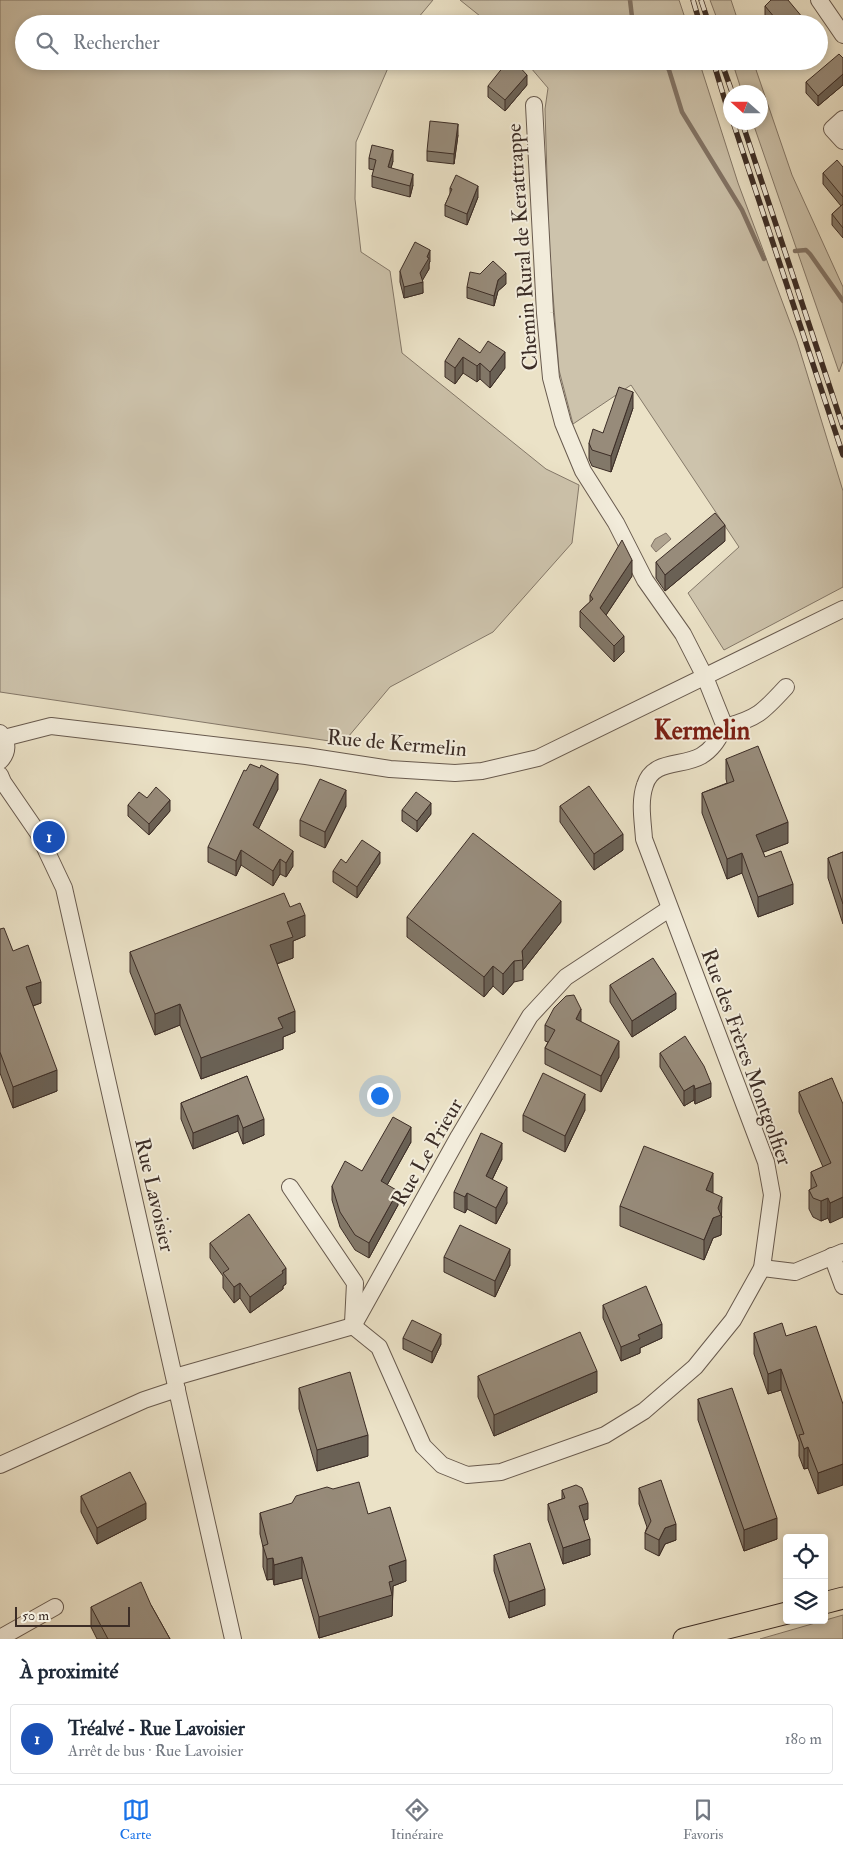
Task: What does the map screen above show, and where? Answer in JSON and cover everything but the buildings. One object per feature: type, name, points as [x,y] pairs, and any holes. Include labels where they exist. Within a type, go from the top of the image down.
[{"type":"main road","points":[[828,1602],[843,1598]]},
{"type":"main road","points":[[684,1639],[783,1614]]},
{"type":"street","points":[[819,0],[843,35]]},
{"type":"street","name":"Chemin Rural de Kerattrappe","points":[[534,105],[545,313],[552,378],[563,423],[584,471],[616,523],[645,580],[683,634],[705,676],[725,727]]},
{"type":"street","points":[[843,119],[832,129],[843,141]]},
{"type":"street","name":"Rue de Kermelin","points":[[2,736],[51,726],[306,756],[390,768],[455,773],[482,771],[538,758],[843,609]]},
{"type":"street","points":[[725,727],[750,720],[767,708],[786,687]]},
{"type":"street","name":"Rue des Frères Montgolfier","points":[[353,1326],[379,1347],[423,1446],[442,1465],[468,1475],[501,1472],[605,1435],[644,1411],[695,1367],[734,1320],[762,1268],[772,1195],[766,1162],[644,839],[642,800],[645,784],[655,771],[664,765],[699,757],[714,746],[725,727]]},
{"type":"street","points":[[0,761],[7,748],[2,736]]},
{"type":"street","name":"Rue Lavoisier","points":[[0,775],[38,833],[64,888],[233,1639]]},
{"type":"street","name":"Rue Le Prieur","points":[[353,1326],[459,1136],[530,1016],[566,976],[669,909]]},
{"type":"street","points":[[0,1464],[144,1400],[176,1383],[353,1326],[355,1284],[290,1187]]},
{"type":"street","points":[[762,1268],[795,1272],[838,1254],[843,1286]]},
{"type":"street","points":[[0,1638],[55,1607]]},
{"type":"shaded area","points":[[0,0],[433,0],[420,15],[15,15],[15,70],[387,70],[356,142],[355,199],[361,252],[390,271],[402,353],[546,469],[579,485],[572,543],[493,632],[390,687],[343,743],[0,692]]},
{"type":"shaded area","points":[[460,0],[679,0],[684,15],[479,15]]},
{"type":"shaded area","points":[[710,0],[731,0],[736,15],[716,15]]},
{"type":"shaded area","points":[[533,70],[702,70],[738,183],[797,341],[843,491],[843,587],[724,650],[688,593],[739,547],[631,385],[573,424],[559,370],[549,245],[545,109],[548,88]]},
{"type":"shaded area","points":[[735,70],[756,70],[761,85],[740,85]]},
{"type":"shaded area","points":[[768,105],[792,175],[843,287],[843,361],[839,372],[755,130],[768,130]]},
{"type":"shaded area","points":[[666,533],[671,539],[656,552],[651,546],[655,539]]},
{"type":"shaded area","points":[[843,1615],[843,1639],[760,1639],[812,1624],[828,1624],[828,1619]]},
{"type":"waterway","points":[[630,0],[632,15]]},
{"type":"waterway","points":[[669,70],[682,112],[742,210],[764,259]]},
{"type":"waterway","points":[[795,251],[806,250],[810,254],[843,301]]},
{"type":"railway","points":[[693,0],[697,15]]},
{"type":"railway","points":[[701,0],[706,15]]},
{"type":"railway","points":[[716,70],[723,94]]},
{"type":"railway","points":[[724,70],[730,85]]},
{"type":"railway","points":[[736,130],[843,455]]},
{"type":"railway","points":[[745,130],[843,427]]},
{"type":"place","name":"Tréalvé - Rue Lavoisier","points":[[49,837]]},
{"type":"district","name":"Kermelin","points":[[702,730]]}]
